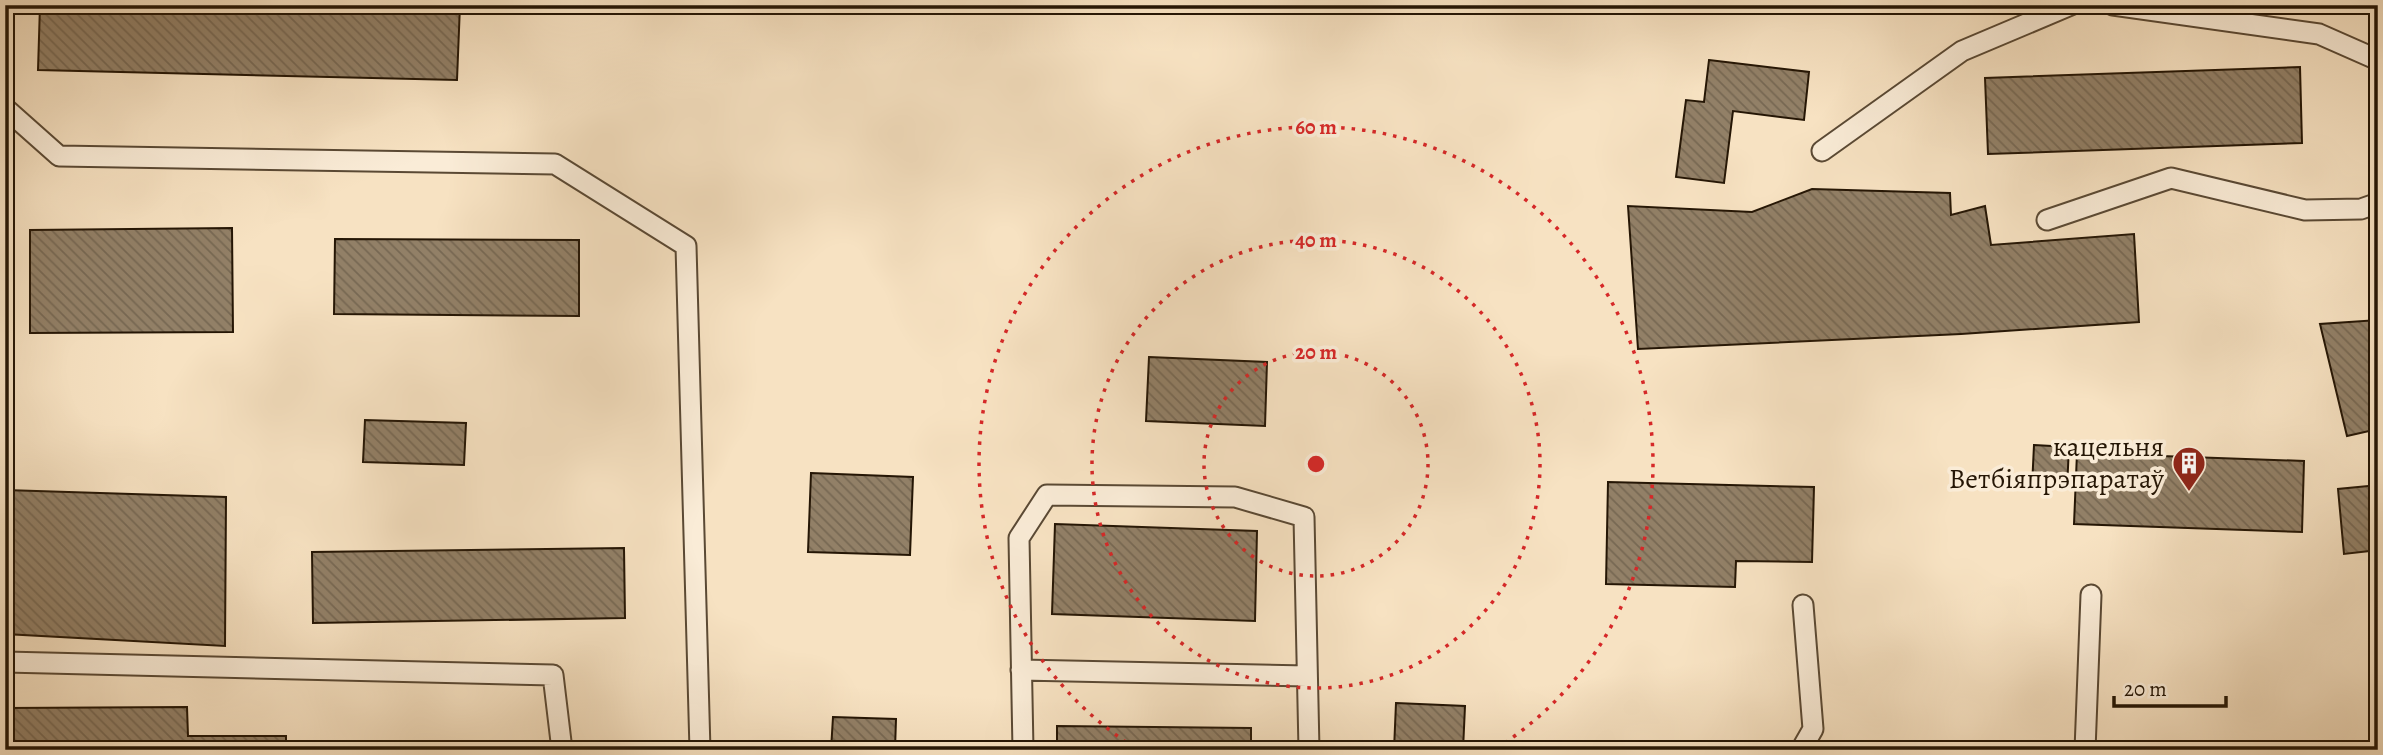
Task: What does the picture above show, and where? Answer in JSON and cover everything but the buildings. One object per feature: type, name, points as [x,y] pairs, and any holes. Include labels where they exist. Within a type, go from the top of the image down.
[{"type":"lane","points":[[1822,152],[1962,51],[2071,5]]},
{"type":"lane","points":[[2113,5],[2319,34],[2378,60]]},
{"type":"lane","points":[[5,108],[59,156],[555,164],[686,246],[700,750]]},
{"type":"lane","points":[[2047,220],[2171,178],[2305,211],[2361,209],[2378,203]]},
{"type":"lane","points":[[1023,750],[1018,538],[1047,495],[1235,497],[1304,517],[1309,750]]},
{"type":"lane","points":[[2084,750],[2091,595]]},
{"type":"lane","points":[[1801,750],[1813,729],[1803,606]]},
{"type":"lane","points":[[5,662],[553,675],[562,750]]},
{"type":"lane","points":[[1021,670],[1307,676]]},
{"type":"place","name":"кацельня Ветбіяпрэпаратаў","points":[[2189,493]]}]
